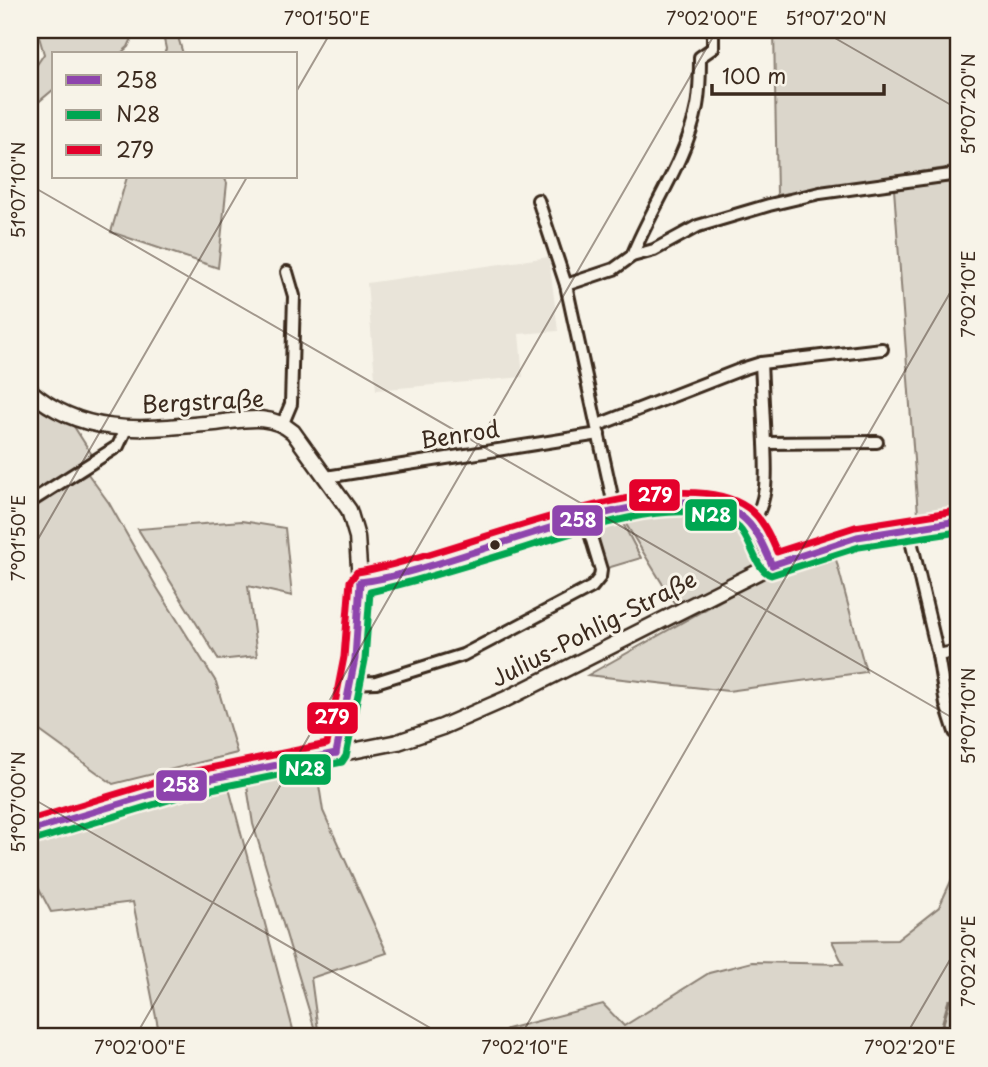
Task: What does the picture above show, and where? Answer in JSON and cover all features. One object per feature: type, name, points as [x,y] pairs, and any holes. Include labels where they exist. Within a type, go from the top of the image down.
[{"type":"street","points":[[632,256],[642,230],[688,139],[696,108],[700,57],[713,48],[713,30]]},
{"type":"street","points":[[566,285],[614,269],[632,256],[654,250],[698,226],[769,205],[820,193],[958,174]]},
{"type":"street","points":[[538,200],[566,285],[615,510]]},
{"type":"street","points":[[283,423],[291,404],[294,296],[287,272]]},
{"type":"street","name":"Benrod","points":[[326,477],[599,430],[761,363],[882,349]]},
{"type":"street","points":[[752,524],[762,509],[766,484],[761,363]]},
{"type":"street","name":"Bergstraße","points":[[30,391],[46,405],[69,418],[96,425],[126,429],[273,419],[293,432],[349,510],[354,522],[360,582],[358,619],[351,683],[339,726],[336,753]]},
{"type":"street","points":[[30,502],[118,446],[126,429]]},
{"type":"street","points":[[765,443],[877,442]]},
{"type":"street","points":[[360,582],[615,510],[685,502],[712,505],[736,513],[752,524],[772,565]]},
{"type":"street","points":[[351,683],[376,682],[463,654],[592,587],[600,577],[601,570],[586,520]]},
{"type":"street","name":"Julius-Pohlig-Straße","points":[[30,831],[189,783],[398,742],[442,727],[506,699],[772,565],[857,537],[958,521]]},
{"type":"street","points":[[908,528],[946,704],[955,732],[958,733]]},
{"type":"street","points":[[937,655],[958,651]]},
{"type":"shaded area","points":[[37,30],[136,30],[128,47],[122,52],[52,52],[52,91],[30,109],[30,75],[44,54]]},
{"type":"shaded area","points":[[162,30],[176,30],[182,52],[165,52]]},
{"type":"shaded area","points":[[774,30],[958,30],[958,166],[777,195]]},
{"type":"shaded area","points":[[127,178],[224,178],[227,183],[218,268],[111,232]]},
{"type":"shaded area","points":[[958,181],[958,512],[918,514],[894,189]]},
{"type":"shaded area","points":[[549,257],[558,331],[519,334],[523,377],[376,390],[367,283]]},
{"type":"shaded area","points":[[42,407],[73,425],[94,458],[30,495],[30,416]]},
{"type":"shaded area","points":[[88,474],[109,503],[156,586],[216,682],[237,753],[113,784],[33,726],[30,727],[30,509]]},
{"type":"shaded area","points":[[689,508],[738,519],[759,553],[752,566],[744,572],[676,606],[621,516]]},
{"type":"shaded area","points":[[619,516],[641,558],[604,569],[594,529],[599,522]]},
{"type":"shaded area","points":[[242,521],[285,528],[292,596],[248,586],[257,656],[219,660],[138,529]]},
{"type":"shaded area","points":[[834,552],[866,672],[728,691],[588,675],[772,572]]},
{"type":"shaded area","points":[[317,772],[323,811],[387,953],[311,978],[319,1037],[253,824],[247,786]]},
{"type":"shaded area","points":[[229,788],[295,1037],[160,1037],[133,902],[51,912],[30,872],[30,843],[162,800]]},
{"type":"shaded area","points":[[958,866],[958,1037],[496,1037],[507,1029],[603,1004],[624,1026],[709,973],[752,962],[843,964],[832,941],[897,940],[939,907]]},
{"type":"waterway","points":[[939,1037],[949,1001],[958,999]]},
{"type":"transit line","name":"279","points":[[30,820],[186,773],[327,744],[344,657],[350,581],[357,572],[397,563],[558,514],[668,493],[713,494],[748,508],[762,523],[777,552],[855,527],[956,511]]},
{"type":"transit line","name":"258","points":[[360,582],[447,561],[556,526],[663,503],[707,504],[741,516],[756,532],[772,565]]},
{"type":"transit line","name":"N28","points":[[33,841],[192,793],[342,762],[346,756],[365,660],[370,592],[447,572],[591,527],[666,512],[711,515],[733,523],[743,534],[761,567],[771,575],[859,547],[958,532]]},
{"type":"transit line","name":"258","points":[[772,565],[857,537],[958,521]]},
{"type":"transit line","name":"258","points":[[336,753],[355,659],[360,582]]},
{"type":"transit line","name":"258","points":[[30,831],[189,783],[336,753]]}]
